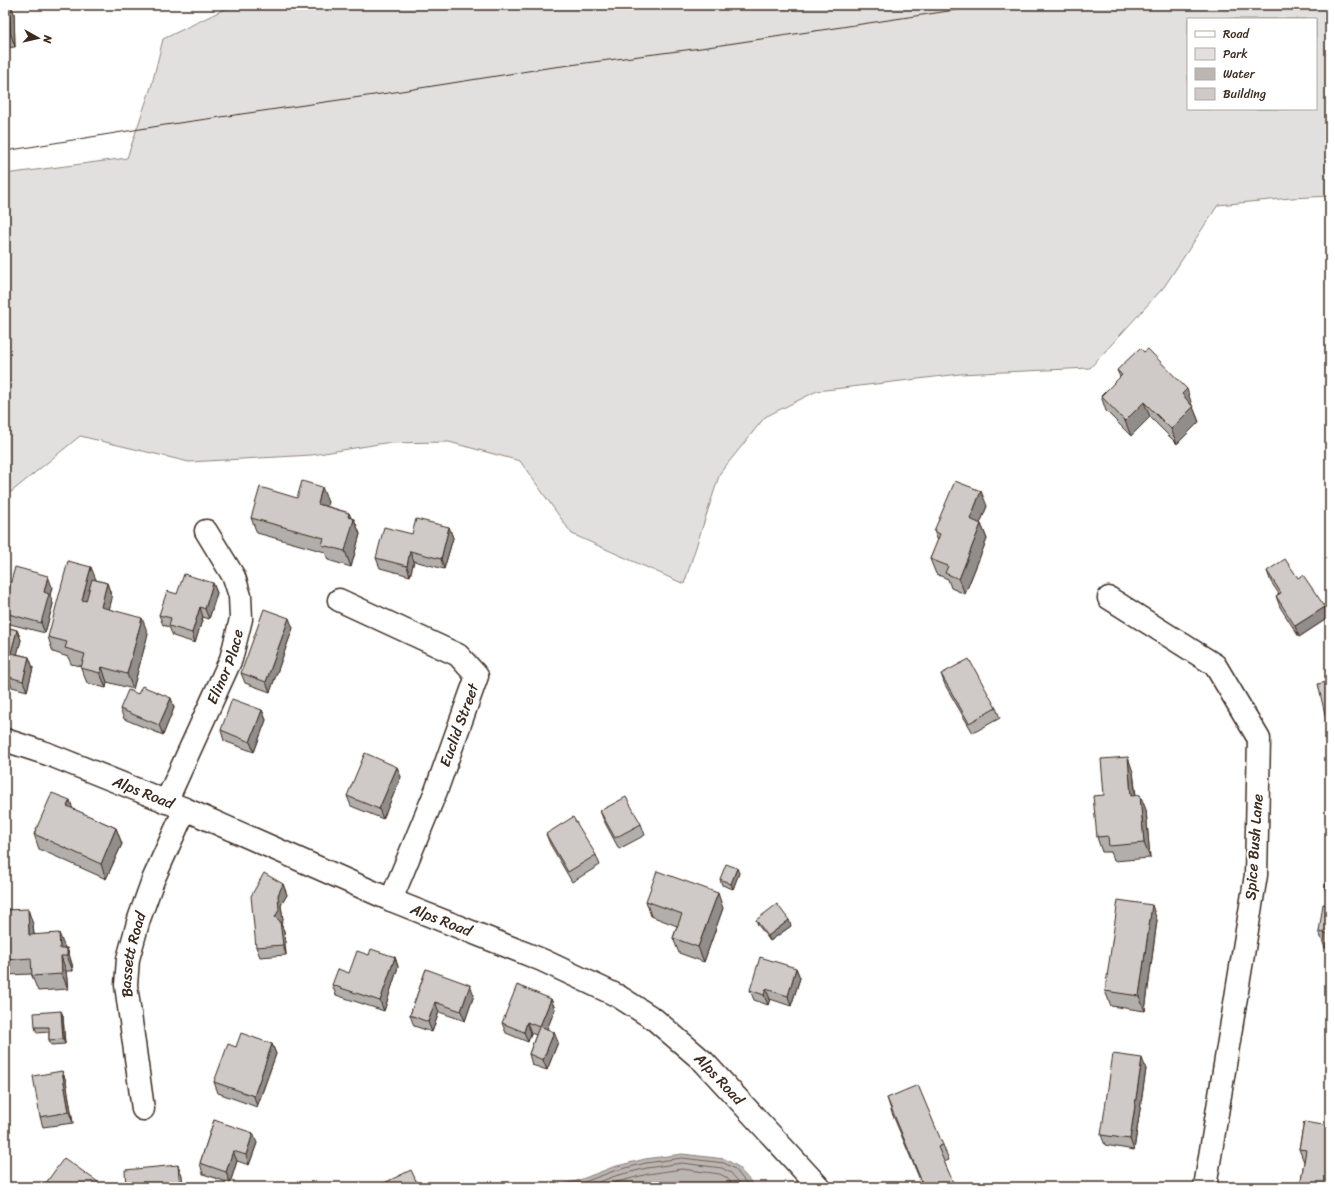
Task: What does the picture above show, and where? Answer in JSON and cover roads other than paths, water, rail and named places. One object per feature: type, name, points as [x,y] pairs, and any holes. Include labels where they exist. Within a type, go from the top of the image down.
[{"type":"street","name":"Elinor Place","points":[[176,805],[231,659],[241,619],[240,596],[234,577],[206,531]]},
{"type":"street","name":"Spice Bush Lane","points":[[1109,598],[1215,665],[1259,739],[1256,875],[1205,1187]]},
{"type":"street","name":"Euclid Street","points":[[339,600],[458,655],[477,676],[436,791],[391,900]]},
{"type":"street","name":"Alps Road","points":[[5,740],[48,754],[176,805],[391,900],[574,974],[618,996],[654,1019],[704,1062],[819,1187]]},
{"type":"street","name":"Bassett Road","points":[[143,1109],[126,985],[128,959],[139,919],[154,880],[176,805]]},
{"type":"water","points":[[682,1154],[725,1159],[737,1166],[751,1182],[752,1187],[544,1187],[577,1181],[613,1167],[645,1159]]},
{"type":"tram line","points":[[5,151],[165,125],[395,92],[547,68],[701,48],[989,5]]}]
